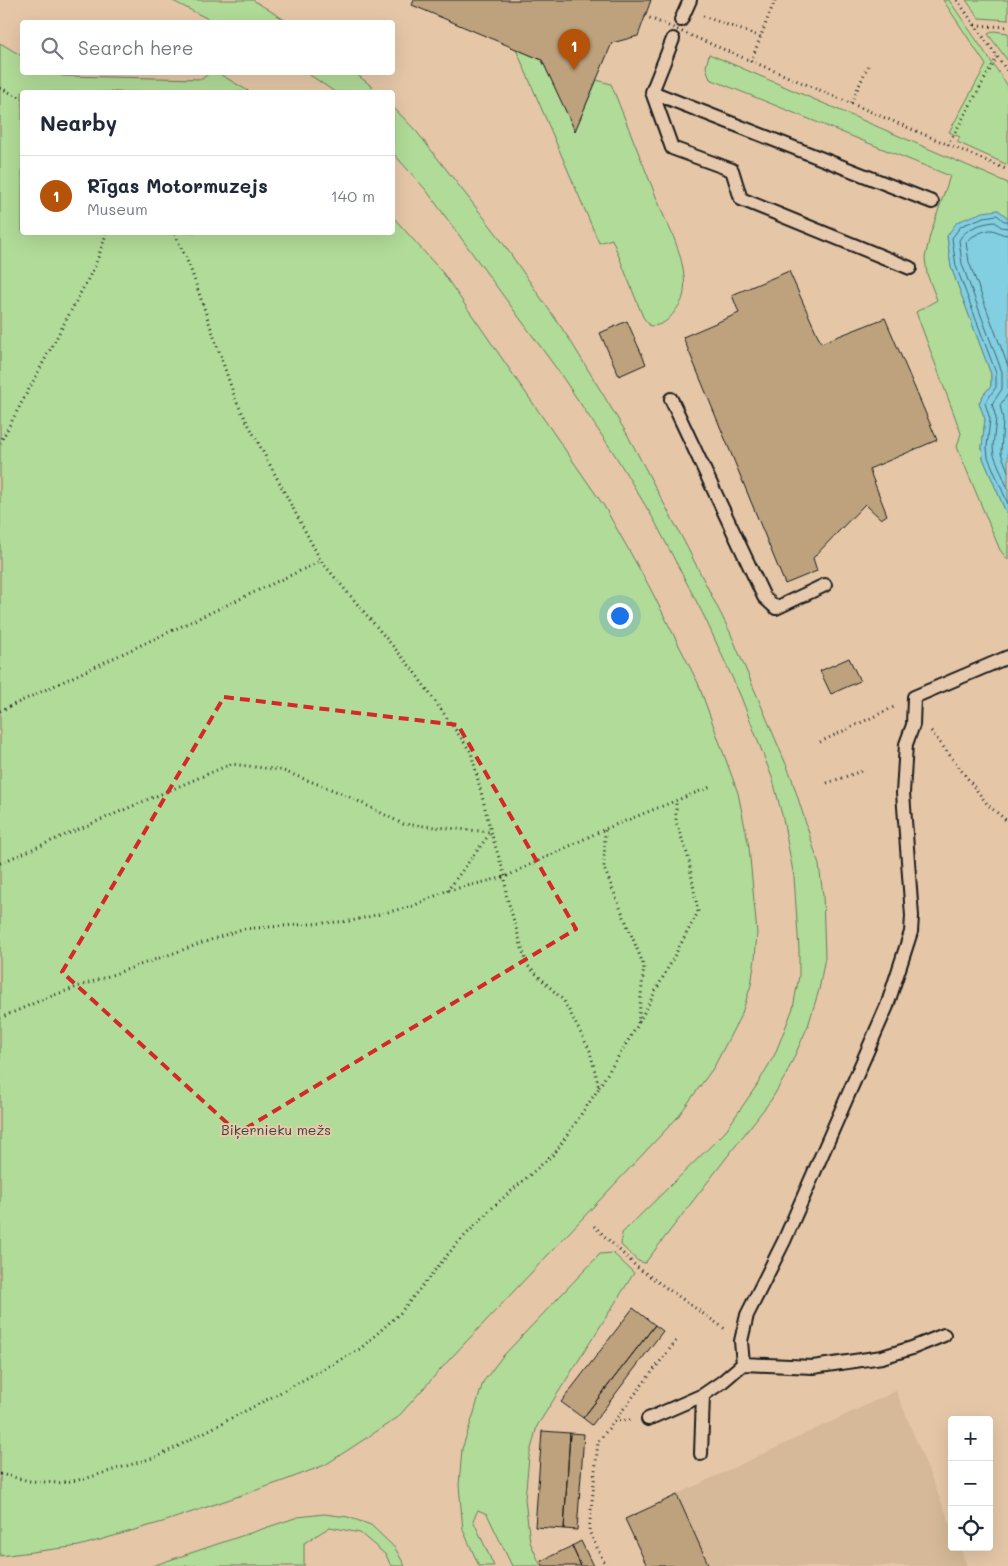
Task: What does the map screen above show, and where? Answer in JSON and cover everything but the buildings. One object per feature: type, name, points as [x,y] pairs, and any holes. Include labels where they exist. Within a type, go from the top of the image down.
[{"type":"lane","points":[[681,20],[690,0]]},
{"type":"lane","points":[[673,39],[652,92],[672,148],[732,170],[741,199],[910,268]]},
{"type":"lane","points":[[652,92],[932,202]]},
{"type":"lane","points":[[671,399],[764,597],[776,608],[825,585]]},
{"type":"lane","points":[[743,1364],[741,1341],[747,1315],[784,1241],[887,1006],[911,932],[912,916],[903,793],[906,744],[912,725],[914,697],[1008,657]]},
{"type":"lane","points":[[648,1419],[703,1396],[743,1364],[813,1367],[882,1356],[912,1348],[944,1335]]},
{"type":"lane","points":[[701,1454],[703,1396]]},
{"type":"path","points":[[751,61],[775,0]]},
{"type":"path","points":[[957,0],[1008,72]]},
{"type":"path","points":[[645,16],[1008,170]]},
{"type":"path","points":[[726,24],[761,37]]},
{"type":"path","points":[[974,25],[1008,27]]},
{"type":"path","points":[[948,145],[997,57]]},
{"type":"path","points":[[851,104],[868,66]]},
{"type":"path","points":[[0,88],[20,97]]},
{"type":"path","points":[[0,443],[95,266],[106,235]]},
{"type":"path","points":[[175,235],[190,267],[236,401],[321,561],[413,670],[471,752],[491,832],[505,877],[506,894],[527,965],[564,1002],[590,1051],[599,1088]]},
{"type":"path","points":[[0,711],[321,561]]},
{"type":"path","points":[[820,742],[914,697]]},
{"type":"path","points":[[914,713],[923,721],[988,805],[1008,822]]},
{"type":"path","points":[[0,863],[231,764],[281,770],[346,794],[403,824],[491,832]]},
{"type":"path","points":[[827,783],[862,771]]},
{"type":"path","points":[[0,1018],[46,998],[242,928],[351,922],[413,906],[446,891],[505,877],[605,829],[710,788]]},
{"type":"path","points":[[0,1474],[30,1481],[58,1483],[84,1480],[159,1456],[360,1349],[400,1313],[454,1247],[494,1206],[555,1153],[599,1088],[638,1025],[698,912],[688,856],[676,822],[676,801]]},
{"type":"path","points":[[605,829],[604,868],[644,966],[638,1025]]},
{"type":"path","points":[[446,891],[491,832]]},
{"type":"path","points":[[594,1226],[638,1268],[741,1341]]},
{"type":"path","points":[[606,1566],[589,1531],[598,1442],[676,1341]]},
{"type":"highlighted area","points":[[224,697],[458,725],[576,929],[238,1133],[62,972]]},
{"type":"shaded area","points":[[896,1391],[948,1518],[948,1551],[961,1551],[967,1566],[647,1566],[625,1519]]},
{"type":"green space","points":[[171,0],[253,0],[285,20],[210,20]]},
{"type":"green space","points":[[943,0],[949,0],[1008,86],[1008,165],[957,142],[960,137],[949,132],[986,65]]},
{"type":"green space","points":[[966,0],[1008,0],[1008,20],[979,18]]},
{"type":"green space","points":[[994,31],[1008,33],[1008,61],[988,34]]},
{"type":"green space","name":"Biķernieku mežs","points":[[0,43],[20,55],[20,75],[202,79],[207,75],[221,75],[247,90],[20,90],[20,235],[395,235],[395,219],[443,273],[604,506],[649,586],[698,683],[738,793],[749,847],[757,933],[751,985],[742,1013],[714,1067],[677,1118],[449,1360],[397,1418],[325,1465],[283,1481],[166,1521],[79,1546],[0,1556]]},
{"type":"green space","points":[[516,49],[542,60],[575,130],[597,80],[611,84],[673,237],[683,268],[684,288],[682,299],[679,306],[662,324],[650,326],[643,317],[612,239],[599,243]]},
{"type":"green space","points":[[709,54],[1008,183],[1008,218],[998,210],[947,236],[951,267],[991,374],[991,386],[979,403],[985,419],[982,447],[983,458],[1008,517],[1008,560],[1000,550],[957,447],[961,433],[916,312],[937,300],[927,274],[925,258],[930,235],[950,176],[710,79],[706,67]]},
{"type":"green space","points":[[310,75],[358,75],[376,90],[332,90]]},
{"type":"green space","points":[[395,109],[417,132],[496,233],[570,340],[627,434],[730,632],[791,776],[819,865],[823,895],[825,957],[819,990],[808,1026],[786,1075],[771,1100],[645,1263],[638,1261],[621,1245],[622,1233],[724,1133],[757,1085],[775,1054],[793,1008],[799,976],[799,950],[794,877],[783,819],[773,780],[741,697],[705,618],[654,520],[615,455],[559,372],[426,190],[395,155]]},
{"type":"green space","points":[[613,1253],[634,1273],[537,1426],[529,1457],[525,1499],[530,1542],[541,1566],[512,1566],[487,1514],[478,1510],[473,1520],[494,1566],[479,1566],[463,1530],[459,1485],[462,1449],[483,1382],[502,1357],[600,1254]]},
{"type":"green space","points":[[324,1514],[348,1517],[371,1525],[395,1548],[405,1566],[391,1566],[386,1555],[360,1533],[330,1527],[304,1543],[304,1566],[152,1566],[298,1517]]},
{"type":"water","points":[[998,210],[1008,218],[1008,517],[983,458],[982,447],[985,419],[979,403],[991,386],[991,374],[951,267],[947,236],[957,222],[983,212]]},
{"type":"place","name":"Rīgas Motormuzejs","points":[[574,70]]}]
